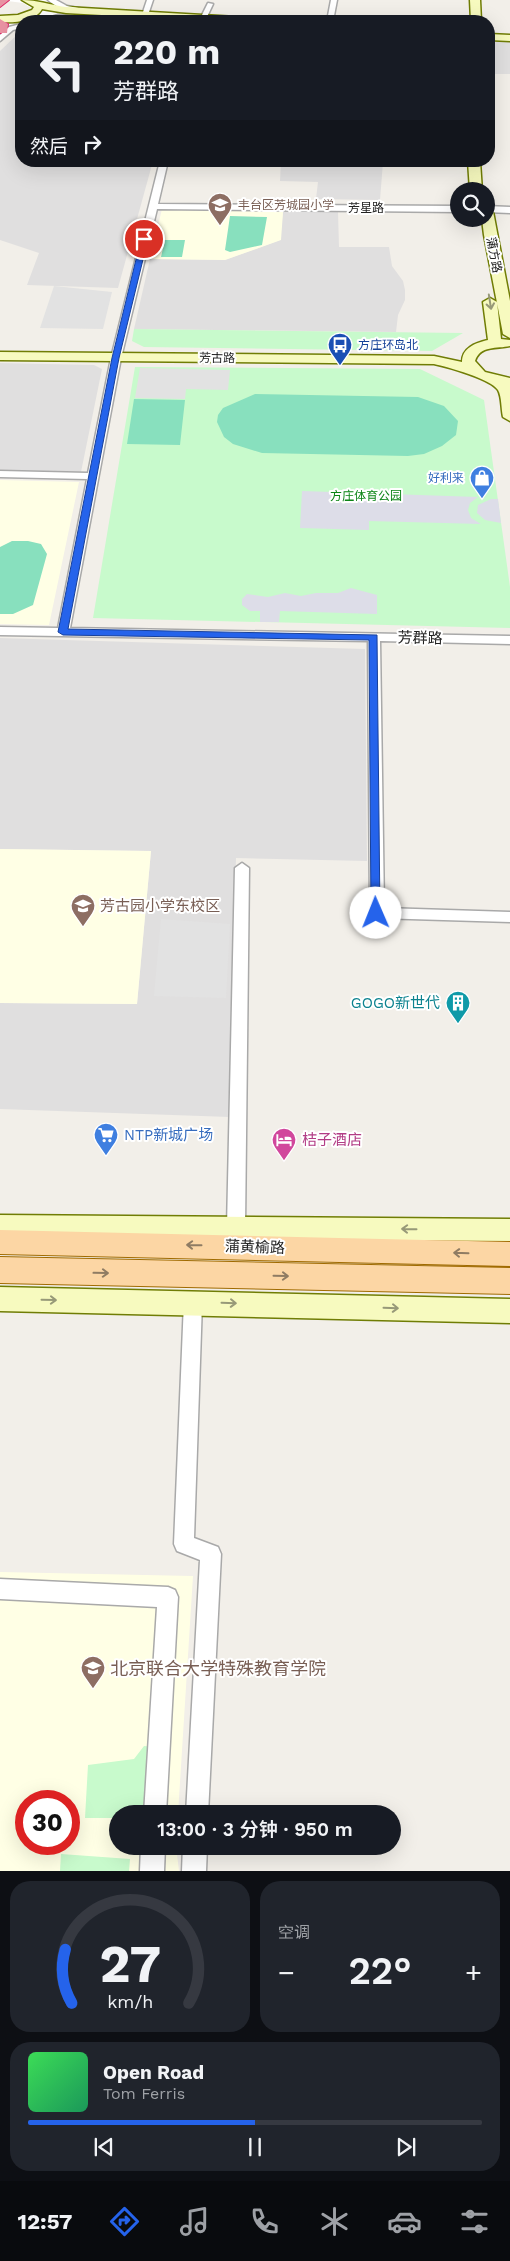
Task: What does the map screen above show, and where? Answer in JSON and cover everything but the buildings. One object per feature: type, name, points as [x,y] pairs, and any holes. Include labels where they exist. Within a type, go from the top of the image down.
[{"type":"highway","points":[[0,3],[3,0]]},
{"type":"main road","points":[[96,1243],[152,1226]]},
{"type":"main road","name":"蒲黄榆路","points":[[0,1242],[510,1254]]},
{"type":"main road","name":"蒲黄榆路","points":[[0,1270],[510,1281]]},
{"type":"street","points":[[27,0],[39,6],[66,10],[145,13]]},
{"type":"street","points":[[51,0],[66,8],[158,15]]},
{"type":"street","points":[[145,13],[150,0]]},
{"type":"street","points":[[331,15],[334,0]]},
{"type":"street","points":[[466,15],[467,0]]},
{"type":"street","points":[[475,0],[476,15]]},
{"type":"street","points":[[205,15],[210,4]]},
{"type":"street","points":[[31,15],[36,12],[39,6]]},
{"type":"street","points":[[31,15],[65,13],[110,15]]},
{"type":"street","points":[[2,26],[15,21]]},
{"type":"street","points":[[2,26],[15,27]]},
{"type":"street","points":[[495,36],[510,37]]},
{"type":"street","points":[[63,632],[116,358],[163,167]]},
{"type":"street","points":[[474,167],[475,182]]},
{"type":"street","points":[[484,167],[485,182]]},
{"type":"street","name":"芳星路","points":[[153,206],[450,209]]},
{"type":"street","points":[[495,209],[510,210]]},
{"type":"street","name":"蒲方路","points":[[479,227],[495,336],[494,344]]},
{"type":"street","name":"蒲方路","points":[[490,227],[510,334]]},
{"type":"street","points":[[434,360],[472,352],[494,344],[510,343]]},
{"type":"street","points":[[472,352],[468,362],[472,369]]},
{"type":"street","name":"芳古路","points":[[0,356],[434,360]]},
{"type":"street","points":[[434,360],[472,369],[484,377],[504,382],[510,417]]},
{"type":"street","points":[[0,474],[93,476]]},
{"type":"street","name":"芳群路","points":[[0,631],[510,640]]},
{"type":"street","points":[[374,638],[376,913],[510,917]]},
{"type":"street","points":[[236,1226],[242,868]]},
{"type":"street","points":[[0,1226],[236,1226],[510,1230]]},
{"type":"street","points":[[0,1299],[193,1302],[510,1311]]},
{"type":"street","points":[[193,1302],[184,1544],[211,1554],[197,1805]]},
{"type":"street","points":[[0,1589],[168,1597],[156,1805]]},
{"type":"street","points":[[152,1871],[153,1855]]},
{"type":"street","points":[[194,1871],[195,1855]]},
{"type":"shaded area","points":[[15,37],[15,167],[151,167],[118,288],[27,285],[39,253],[0,240],[0,51]]},
{"type":"shaded area","points":[[495,42],[510,42],[510,74],[495,74]]},
{"type":"shaded area","points":[[281,167],[383,167],[380,200],[316,199],[318,182],[280,181]]},
{"type":"shaded area","name":"丰台区芳城园小学","points":[[162,209],[283,212],[281,240],[225,260],[150,259]]},
{"type":"shaded area","points":[[283,212],[338,212],[339,247],[389,247],[392,266],[403,281],[405,290],[405,300],[398,315],[396,332],[134,329],[150,259],[225,260],[280,240]]},
{"type":"shaded area","points":[[54,286],[112,292],[103,329],[40,328]]},
{"type":"shaded area","points":[[0,363],[94,365],[102,369],[81,472],[0,470]]},
{"type":"shaded area","points":[[140,368],[230,370],[228,390],[186,389],[185,399],[135,398]]},
{"type":"shaded area","points":[[0,480],[79,482],[49,625],[0,624]]},
{"type":"shaded area","points":[[302,491],[478,497],[470,503],[468,510],[471,518],[481,524],[369,521],[369,530],[300,528]]},
{"type":"shaded area","points":[[491,499],[498,499],[501,523],[485,520],[477,513],[478,505]]},
{"type":"shaded area","points":[[351,588],[377,595],[377,614],[280,611],[279,622],[260,622],[260,611],[250,611],[242,605],[242,599],[247,594],[268,597],[285,593],[301,596],[316,593],[338,593]]},
{"type":"shaded area","points":[[0,638],[365,649],[367,861],[236,858],[230,1117],[0,1109],[0,1003],[137,1004],[151,851],[0,849]]},
{"type":"shaded area","name":"芳古园小学东校区","points":[[0,849],[151,851],[137,1004],[0,1003]]},
{"type":"shaded area","points":[[161,919],[230,924],[226,998],[154,996]]},
{"type":"shaded area","name":"北京联合大学特殊教育学院","points":[[0,1572],[193,1576],[179,1805],[109,1805],[109,1855],[177,1855],[179,1871],[0,1871]]},
{"type":"green space","points":[[230,216],[267,217],[262,245],[230,252],[225,250]]},
{"type":"green space","points":[[165,240],[185,240],[182,257],[161,257]]},
{"type":"green space","points":[[134,329],[463,333],[432,351],[144,347],[132,341]]},
{"type":"green space","name":"方庄体育公园","points":[[135,367],[420,369],[484,400],[510,587],[510,628],[93,618]]},
{"type":"green space","points":[[255,394],[418,397],[444,406],[458,421],[456,435],[442,446],[424,454],[408,456],[262,453],[233,444],[224,437],[217,422],[218,415],[223,408]]},
{"type":"green space","points":[[134,399],[185,400],[180,445],[127,444]]},
{"type":"green space","points":[[12,541],[28,541],[41,544],[47,554],[33,605],[13,614],[0,614],[0,547]]},
{"type":"green space","points":[[144,1746],[156,1747],[147,1805],[109,1805],[109,1818],[85,1818],[88,1765],[134,1759]]},
{"type":"green space","points":[[61,1855],[130,1859],[129,1871],[60,1871]]},
{"type":"pier","points":[[0,0],[45,0],[59,8],[138,13],[137,15],[15,15],[15,24],[9,27],[0,37],[0,17],[27,13],[31,8],[23,3]]},
{"type":"place","name":"丰台区芳城园小学","points":[[220,226]]},
{"type":"place","name":"方庄环岛北","points":[[340,366]]},
{"type":"place","name":"好利来","points":[[482,499]]},
{"type":"place","name":"芳古园小学东校区","points":[[83,927]]},
{"type":"place","name":"GOGO新世代","points":[[458,1024]]},
{"type":"place","name":"NTP新城广场","points":[[106,1156]]},
{"type":"place","name":"桔子酒店","points":[[284,1161]]},
{"type":"place","name":"北京联合大学特殊教育学院","points":[[93,1689]]},
{"type":"route","points":[[144,239],[116,358],[63,632],[374,638],[376,913]]}]
